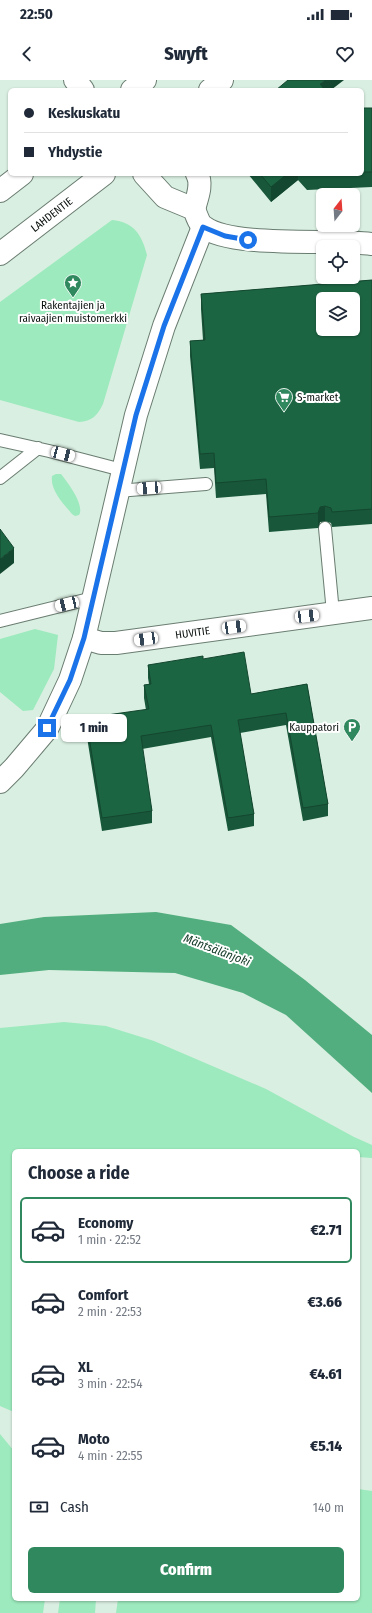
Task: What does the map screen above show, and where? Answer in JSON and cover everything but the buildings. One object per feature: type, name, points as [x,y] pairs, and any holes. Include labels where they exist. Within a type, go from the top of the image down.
[{"type":"street","points":[[75,80],[81,88]]},
{"type":"street","points":[[212,88],[222,80]]},
{"type":"street","points":[[0,191],[19,176]]},
{"type":"street","name":"LAHDENTIE","points":[[0,254],[101,176]]},
{"type":"street","points":[[146,176],[165,197],[225,236],[248,240],[357,242],[372,244]]},
{"type":"street","points":[[0,782],[14,768],[47,728],[70,680],[84,638],[117,491],[136,415],[198,218],[200,184],[198,176]]},
{"type":"street","name":"HUVITIE","points":[[84,638],[101,643],[116,643],[372,608]]},
{"type":"lane","points":[[0,440],[38,448],[122,470]]},
{"type":"lane","points":[[0,478],[38,448]]},
{"type":"lane","points":[[117,491],[206,484]]},
{"type":"lane","points":[[325,528],[333,613]]},
{"type":"lane","points":[[0,621],[93,598]]},
{"type":"shaded area","points":[[112,220],[120,221],[136,231],[143,241],[147,255],[101,408],[91,419],[79,422],[0,400],[0,302]]},
{"type":"shaded area","points":[[61,474],[75,494],[80,506],[79,515],[75,516],[72,514],[55,491],[52,476]]},
{"type":"shaded area","points":[[35,629],[58,635],[54,669],[33,710],[23,711],[0,692],[0,639]]},
{"type":"shaded area","points":[[64,1022],[106,1026],[154,1041],[266,1089],[354,1137],[372,1145],[372,1158],[360,1157],[360,1149],[12,1149],[12,1411],[0,1406],[0,1028]]},
{"type":"shaded area","points":[[0,1434],[12,1449],[12,1601],[45,1601],[43,1613],[0,1613]]},
{"type":"shaded area","points":[[360,1489],[372,1491],[372,1613],[116,1613],[118,1601],[360,1601]]},
{"type":"shaded area","points":[[60,1601],[96,1601],[95,1613],[58,1613]]},
{"type":"water","name":"Mäntsälänjoki","points":[[156,912],[231,925],[305,980],[372,1035],[372,1093],[286,1015],[243,993],[175,973],[49,970],[0,975],[0,924],[44,917]]},
{"type":"place","name":"Rakentajien ja raivaajien muistomerkki","points":[[73,298]]},
{"type":"place","name":"S-market","points":[[284,412]]},
{"type":"place","name":"Kauppatori","points":[[352,742]]},
{"type":"route","points":[[47,728],[70,680],[84,638],[117,491],[136,415],[164,326],[203,227],[225,236],[248,240]]}]
